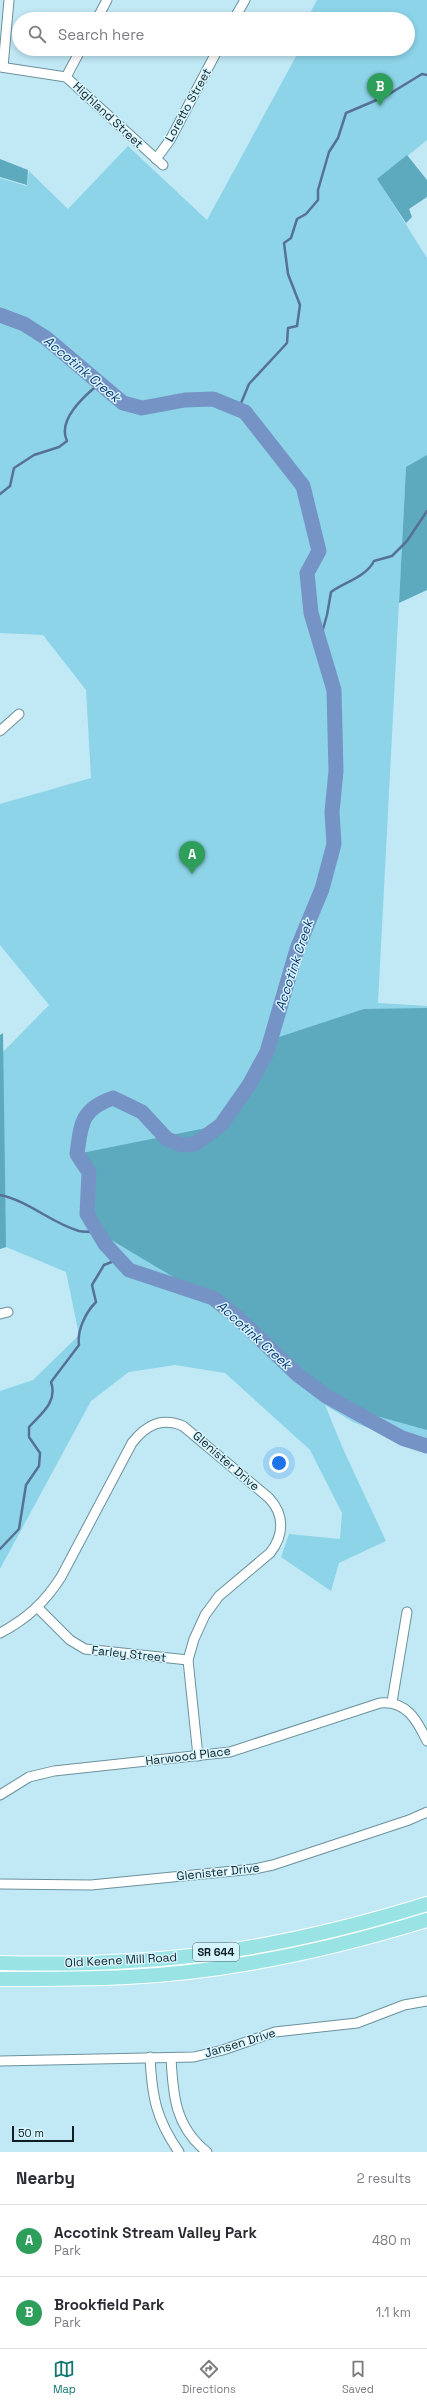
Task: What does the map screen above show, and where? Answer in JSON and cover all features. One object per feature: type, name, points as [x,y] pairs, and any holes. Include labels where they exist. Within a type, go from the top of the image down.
[{"type":"main road","name":"Old Keene Mill Road","points":[[0,1963],[112,1962],[209,1953],[317,1934],[427,1904]]},
{"type":"main road","name":"Old Keene Mill Road","points":[[0,1979],[128,1977],[237,1965],[317,1950],[427,1920]]},
{"type":"street","points":[[2,67],[9,0]]},
{"type":"street","points":[[101,12],[108,0]]},
{"type":"street","points":[[238,12],[244,0]]},
{"type":"street","points":[[66,77],[77,56]]},
{"type":"street","name":"Loretto Street","points":[[160,162],[214,56]]},
{"type":"street","name":"Highland Street","points":[[2,67],[66,77],[160,162]]},
{"type":"street","points":[[0,731],[19,714]]},
{"type":"street","name":"Glenister Drive","points":[[0,1633],[38,1608],[62,1577],[132,1443],[148,1426],[161,1422],[174,1422],[191,1431],[269,1498],[274,1504],[281,1520],[280,1535],[270,1553],[227,1587],[212,1605],[194,1639],[188,1660],[198,1756]]},
{"type":"street","name":"Farley Street","points":[[38,1608],[70,1640],[85,1649],[188,1660]]},
{"type":"street","points":[[407,1612],[392,1702],[414,1717],[427,1741]]},
{"type":"street","name":"Harwood Place","points":[[0,1795],[19,1782],[41,1774],[230,1752],[380,1703],[392,1702]]},
{"type":"street","name":"Glenister Drive","points":[[0,1884],[91,1885],[254,1869],[273,1865],[394,1825],[427,1812]]},
{"type":"street","name":"Jansen Drive","points":[[0,2061],[150,2057],[171,2058],[210,2055],[275,2032],[357,2023],[404,2005],[427,2000]]},
{"type":"street","points":[[150,2057],[153,2092],[157,2113],[168,2136],[179,2152]]},
{"type":"street","points":[[171,2058],[173,2095],[180,2118],[199,2146],[206,2152]]},
{"type":"shaded area","points":[[317,0],[427,0],[427,140],[378,180],[427,258],[427,456],[406,468],[378,1003],[427,1006],[427,1451],[353,1422],[325,1405],[344,1451],[386,1541],[339,1563],[331,1591],[281,1557],[289,1534],[340,1539],[342,1513],[310,1450],[225,1373],[175,1365],[129,1372],[91,1401],[0,1569],[0,1391],[33,1380],[79,1335],[66,1272],[6,1247],[0,1249],[0,1055],[49,1005],[0,945],[0,804],[91,778],[86,690],[43,635],[0,633],[0,178],[27,186],[29,171],[68,209],[128,146],[207,220],[296,56],[415,56],[415,12],[311,12]]},
{"type":"shaded area","points":[[407,155],[427,180],[427,197],[409,209],[412,217],[406,223],[377,179]]},
{"type":"shaded area","points":[[0,159],[28,170],[27,185],[0,177]]},
{"type":"shaded area","points":[[427,455],[427,590],[399,603],[406,467]]},
{"type":"shaded area","points":[[427,1008],[427,1430],[344,1407],[200,1293],[98,1232],[77,1154],[221,1125],[270,1040],[364,1009]]},
{"type":"shaded area","points":[[3,1033],[6,1247],[0,1249],[0,1035]]},
{"type":"waterway","points":[[239,408],[249,384],[287,343],[288,328],[297,326],[300,305],[288,274],[284,243],[291,238],[297,219],[306,214],[318,200],[318,190],[329,152],[338,138],[346,113],[386,96],[422,74],[427,75]]},
{"type":"waterway","name":"Accotink Creek","points":[[0,315],[24,324],[46,338],[123,403],[142,408],[185,400],[213,399],[245,412],[303,486],[319,551],[307,573],[311,613],[334,690],[336,771],[332,812],[334,844],[322,889],[297,949],[267,1052],[249,1085],[221,1125],[195,1144],[182,1145],[167,1139],[142,1112],[113,1098],[94,1107],[84,1119],[77,1154],[89,1172],[87,1214],[105,1244],[129,1270],[213,1298],[236,1316],[298,1375],[326,1396],[402,1438],[427,1446]]},
{"type":"waterway","points":[[0,494],[10,486],[14,468],[34,455],[59,447],[67,441],[65,433],[69,417],[86,395],[99,384]]},
{"type":"waterway","points":[[319,643],[327,615],[331,592],[361,575],[374,561],[392,556],[407,541],[427,511]]},
{"type":"waterway","points":[[0,1195],[21,1202],[59,1223],[79,1231],[98,1232]]},
{"type":"waterway","points":[[0,1549],[19,1529],[26,1485],[39,1466],[40,1453],[29,1437],[29,1427],[47,1407],[52,1396],[53,1389],[51,1382],[79,1345],[79,1334],[83,1322],[88,1311],[96,1302],[92,1285],[104,1265],[119,1259]]},
{"type":"place","name":"Brookfield Park","points":[[380,106]]},
{"type":"place","name":"Accotink Stream Valley Park","points":[[192,874]]}]
